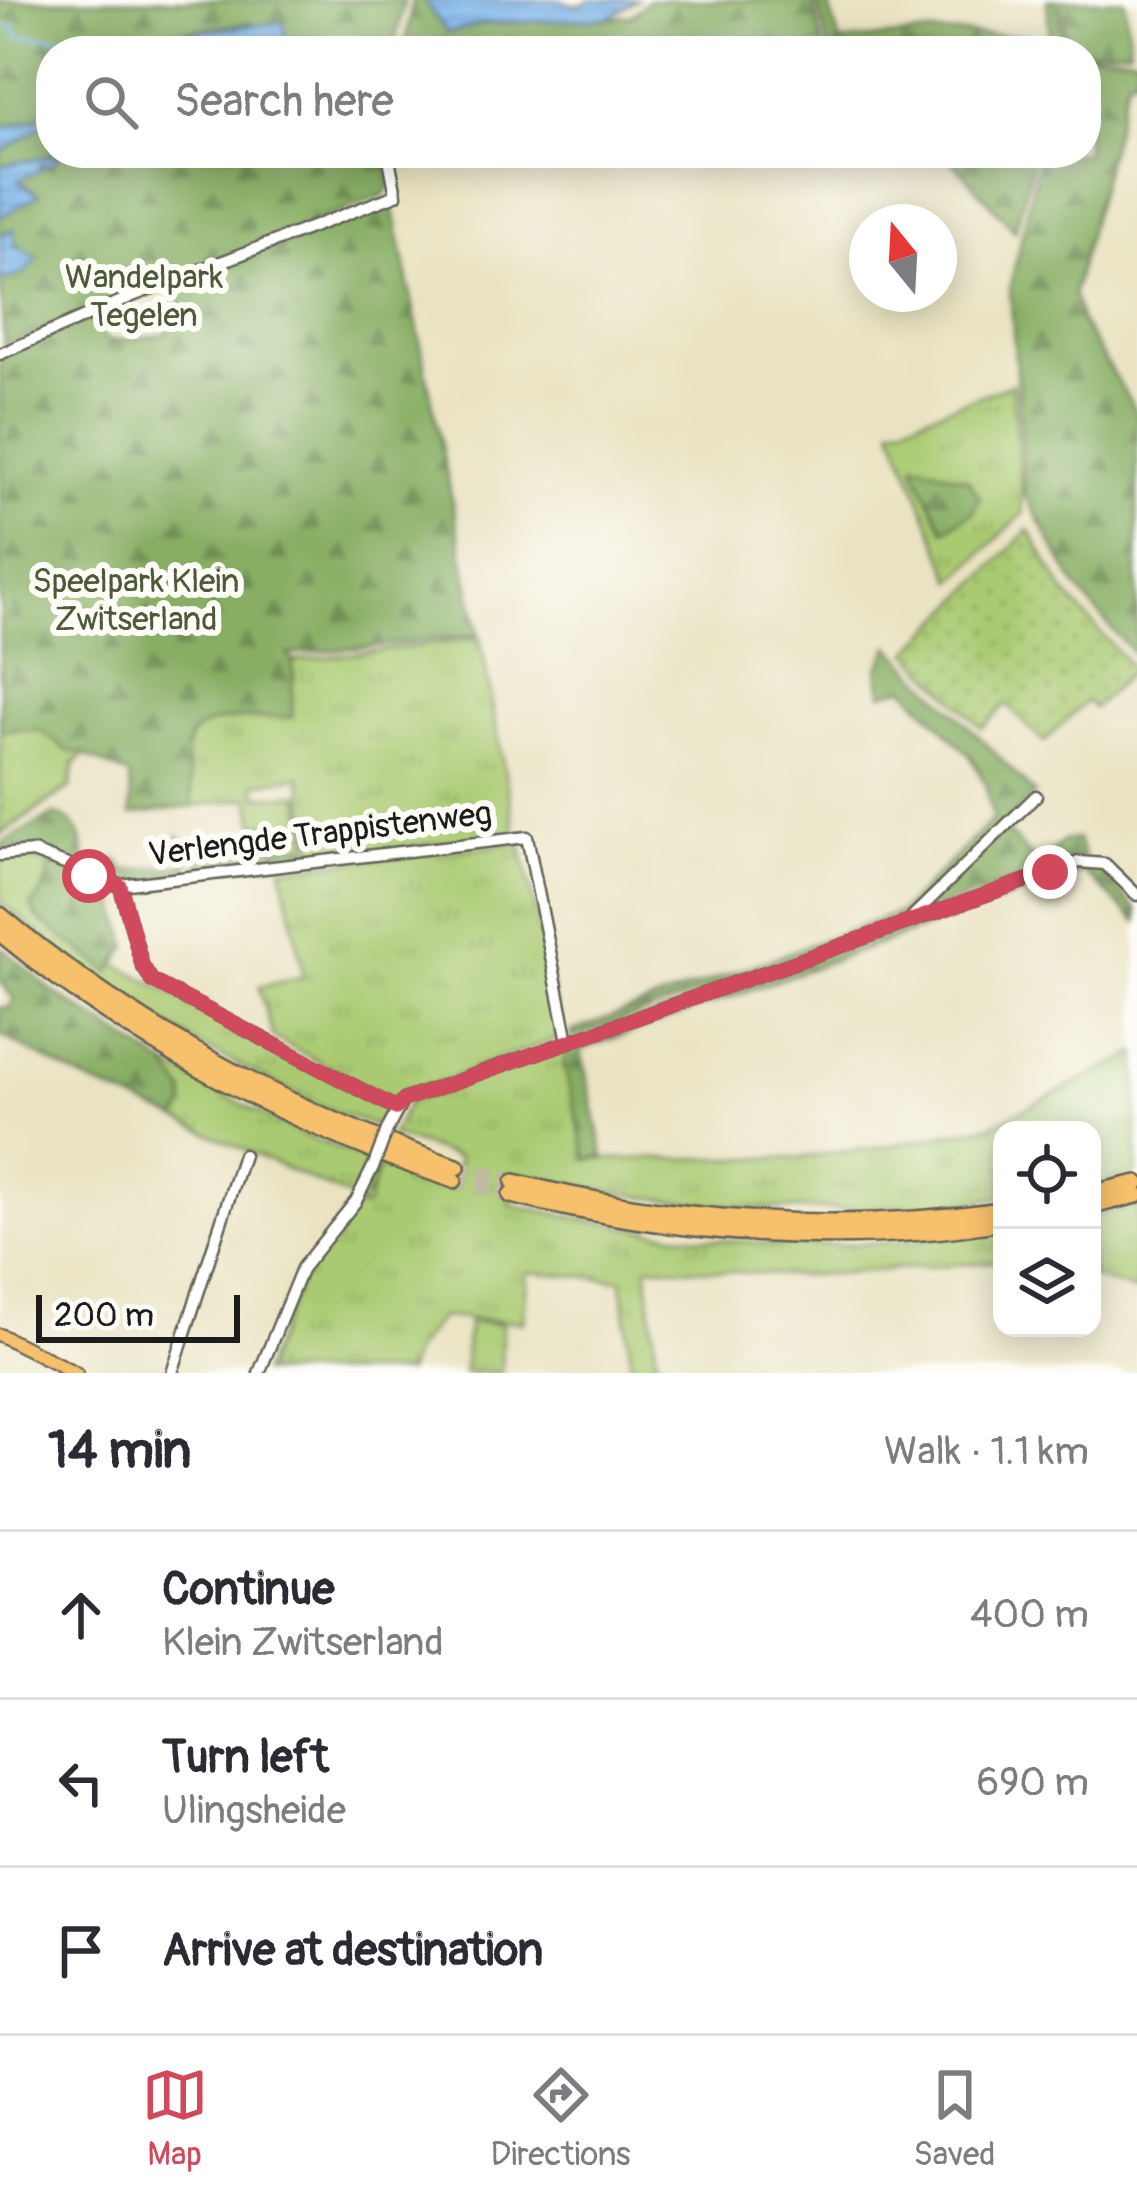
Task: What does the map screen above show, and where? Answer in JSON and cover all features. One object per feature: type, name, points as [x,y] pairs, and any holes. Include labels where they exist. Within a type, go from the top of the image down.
[{"type":"highway","points":[[0,915],[110,1000],[216,1066],[456,1173],[350,1143],[206,1076],[98,1008],[0,933]]},
{"type":"highway","points":[[1101,1191],[1137,1183]]},
{"type":"highway","points":[[993,1211],[838,1221],[705,1216],[513,1188],[683,1226],[840,1234],[993,1223]]},
{"type":"highway","points":[[1101,1204],[1137,1196]]},
{"type":"main road","points":[[0,1335],[76,1373]]},
{"type":"street","points":[[0,354],[135,295],[396,195],[391,168]]},
{"type":"street","points":[[914,919],[1036,796]]},
{"type":"street","name":"Verlengde Trappistenweg","points":[[120,886],[526,836],[568,1042]]},
{"type":"street","points":[[0,855],[33,852],[120,886],[142,965],[152,981],[396,1108]]},
{"type":"street","points":[[259,1373],[302,1268],[356,1201],[396,1108],[404,1100],[1093,859],[1105,863],[1137,895]]},
{"type":"street","points":[[172,1373],[243,1155]]},
{"type":"green space","points":[[0,0],[404,0],[396,36],[276,36],[250,23],[145,36],[36,36],[36,118],[0,128]]},
{"type":"green space","points":[[412,0],[429,0],[428,7],[449,32],[483,24],[631,16],[649,0],[813,0],[821,36],[407,36]]},
{"type":"green space","points":[[817,0],[827,0],[838,36],[825,36]]},
{"type":"green space","points":[[1047,0],[1057,0],[1061,36],[1050,36]]},
{"type":"green space","points":[[1061,0],[1125,0],[1130,49],[1101,50],[1101,36],[1065,36]]},
{"type":"green space","points":[[930,33],[1020,36],[900,36]]},
{"type":"green space","points":[[1101,54],[1137,56],[1137,78],[1128,77],[1073,294],[1081,322],[1137,413],[1137,658],[1078,590],[1025,495],[1010,288],[1037,168],[1101,168]]},
{"type":"green space","points":[[36,130],[36,159],[0,166],[0,153]]},
{"type":"green space","points":[[38,168],[387,168],[391,185],[384,195],[4,345],[0,281],[25,273],[24,252],[7,231],[0,236],[0,217],[39,195],[18,181]]},
{"type":"green space","points":[[958,168],[1031,168],[1015,231]]},
{"type":"green space","name":"Speelpark Klein Zwitserland","points":[[392,201],[479,635],[288,655],[293,661],[292,717],[231,719],[201,727],[192,735],[186,754],[193,806],[131,815],[130,776],[84,755],[75,764],[70,788],[0,835],[0,358],[101,313],[104,321],[97,328],[108,341],[161,335],[184,320],[176,285]]},
{"type":"green space","points":[[1012,384],[1023,514],[953,581],[892,428]]},
{"type":"green space","points":[[918,464],[968,479],[980,498],[973,512],[944,530],[914,467]]},
{"type":"green space","points":[[1029,530],[1066,594],[1133,669],[1094,708],[1086,701],[1044,742],[1006,704],[982,728],[909,652]]},
{"type":"green space","points":[[480,638],[516,834],[315,857],[300,776],[255,784],[257,796],[300,795],[311,858],[306,859],[304,845],[269,849],[266,824],[255,825],[250,798],[193,806],[186,754],[192,736],[215,723],[291,717],[293,661]]},
{"type":"green space","points":[[890,646],[1035,794],[905,920],[573,1038],[571,1032],[900,912],[993,819],[985,783],[970,756],[904,687],[882,694],[878,669]]},
{"type":"green space","points":[[0,730],[40,731],[69,752],[85,753],[74,763],[69,788],[0,833]]},
{"type":"green space","points":[[53,815],[75,827],[86,868],[30,848],[3,851],[2,843]]},
{"type":"green space","points":[[1005,830],[1033,858],[1020,879],[925,913],[923,909]]},
{"type":"green space","points":[[178,836],[192,847],[187,875],[131,880],[97,873],[99,860],[118,859],[125,871],[184,865]]},
{"type":"green space","points":[[1077,839],[1084,857],[1052,868],[1044,859],[1063,841]]},
{"type":"green space","points":[[521,843],[562,1037],[390,1100],[273,1037],[259,987],[304,976],[282,868]]},
{"type":"green space","points":[[304,845],[306,859],[201,872],[198,857]]},
{"type":"green space","points":[[28,857],[50,863],[45,888],[31,906],[110,971],[116,964],[385,1106],[383,1129],[325,1108],[197,1044],[82,969],[0,902],[0,859]]},
{"type":"green space","points":[[50,863],[112,887],[128,946],[110,972],[37,918],[31,906],[45,888]]},
{"type":"green space","points":[[1098,864],[1119,881],[1114,887],[1137,910],[1137,922],[1083,872],[581,1050],[604,1156],[587,1159],[563,1062],[572,1045],[1081,865]]},
{"type":"green space","points":[[0,946],[52,991],[166,1065],[185,1093],[185,1107],[177,1119],[88,1082],[0,1035],[0,1007],[9,1008],[14,999],[0,981]]},
{"type":"green space","points":[[572,1045],[587,1159],[796,1158],[993,1125],[993,1198],[876,1208],[759,1208],[642,1197],[518,1174],[510,1204],[691,1236],[783,1244],[906,1241],[993,1230],[993,1262],[801,1276],[647,1266],[658,1373],[632,1373],[622,1280],[528,1272],[523,1322],[441,1317],[415,1349],[406,1373],[262,1373],[305,1270],[375,1171],[374,1182],[380,1164],[451,1187],[459,1158],[391,1135],[409,1102]]},
{"type":"green space","points":[[1137,1053],[1137,1173],[1101,1183],[1101,1121],[1000,1121]]},
{"type":"green space","points":[[166,1065],[298,1133],[369,1160],[353,1199],[177,1119],[184,1098]]},
{"type":"green space","points":[[1137,1205],[1137,1291],[1101,1280],[1101,1213]]},
{"type":"green space","points":[[468,1322],[502,1324],[501,1373],[464,1373]]},
{"type":"water","points":[[429,0],[558,0],[579,6],[590,0],[637,0],[608,18],[483,24],[448,33],[428,7]]},
{"type":"water","points":[[284,22],[285,36],[158,36]]},
{"type":"water","points":[[36,120],[36,130],[0,153],[0,128]]},
{"type":"water","points":[[36,159],[36,168],[40,168],[18,181],[39,195],[0,217],[0,166]]},
{"type":"water","points":[[14,229],[14,246],[39,258],[25,273],[0,281],[0,236]]},
{"type":"waterway","points":[[0,27],[16,27],[17,37],[36,37]]},
{"type":"tunnel","points":[[457,1167],[514,1182]]},
{"type":"tunnel","points":[[454,1180],[511,1195]]},
{"type":"route","points":[[89,876],[120,886],[142,965],[152,981],[396,1108],[404,1100],[1050,872]]},
{"type":"park label","name":"Wandelpark Tegelen","points":[[144,296]]}]
